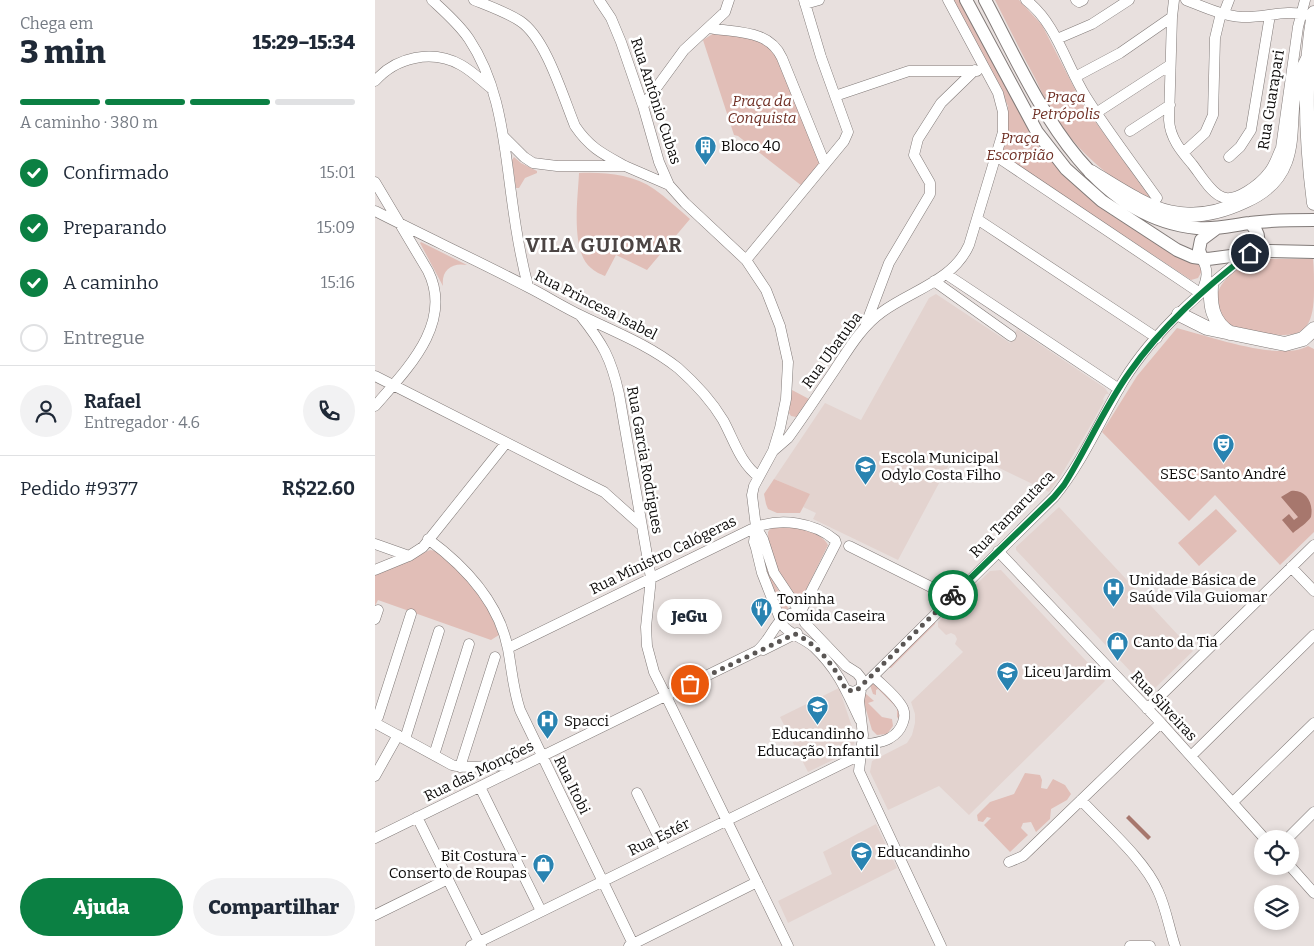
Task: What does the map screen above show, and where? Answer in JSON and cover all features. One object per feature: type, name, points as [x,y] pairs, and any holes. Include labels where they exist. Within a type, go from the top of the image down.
[{"type":"highway","points":[[1310,14],[1308,144],[1314,203]]},
{"type":"highway","points":[[1091,172],[1141,202],[1156,209],[1175,214],[1190,216],[1213,213],[1249,200],[1271,184],[1284,164],[1290,142],[1296,85],[1309,56]]},
{"type":"highway","points":[[1204,290],[1210,301],[1214,316],[1223,329],[1231,333]]},
{"type":"highway","points":[[1179,314],[1202,326],[1285,344],[1303,339],[1314,329]]},
{"type":"main road","points":[[966,0],[1037,132],[1066,169],[1090,192],[1181,253],[1202,258],[1224,258],[1250,253],[1314,252]]},
{"type":"main road","points":[[985,0],[1051,123],[1071,150],[1091,172],[1123,200],[1148,214],[1181,225],[1198,228],[1217,228],[1283,219],[1314,220]]},
{"type":"main road","points":[[1250,223],[1258,232],[1259,239],[1256,249],[1250,253]]},
{"type":"main road","points":[[1202,258],[1199,250],[1201,240],[1217,228]]},
{"type":"street","points":[[432,0],[468,38],[483,63],[492,89],[500,116],[518,243],[528,286]]},
{"type":"street","points":[[474,0],[512,16],[528,27],[547,57],[575,126],[595,149],[625,166],[669,185]]},
{"type":"street","name":"Rua Antônio Cubas","points":[[599,0],[611,18],[621,42],[643,106],[659,162],[669,185],[685,204],[746,260],[765,290],[785,344],[788,362],[788,386],[782,420],[773,451],[754,486],[752,495],[756,527],[754,542],[758,559],[781,620]]},
{"type":"street","points":[[643,106],[684,50],[725,12],[729,0]]},
{"type":"street","points":[[746,260],[844,141],[848,132],[821,57],[804,2],[819,0]]},
{"type":"street","points":[[948,0],[986,71]]},
{"type":"street","name":"Rua Guarapari","points":[[1174,0],[1170,65],[1169,120],[1171,134],[1183,153],[1215,193],[1223,198],[1232,198],[1244,193],[1267,176],[1274,166],[1281,148],[1296,34],[1310,14],[1305,0]]},
{"type":"street","points":[[1186,0],[1239,17],[1294,12],[1310,14]]},
{"type":"street","points":[[1183,153],[1205,133],[1213,114],[1215,38],[1222,13],[1229,0]]},
{"type":"street","points":[[1034,2],[1057,39],[1075,77],[1096,113],[1157,198]]},
{"type":"street","points":[[1057,39],[1092,24],[1123,2]]},
{"type":"street","points":[[1229,156],[1240,147],[1251,130],[1270,15]]},
{"type":"street","points":[[1075,77],[1120,53],[1172,17]]},
{"type":"street","points":[[709,28],[759,35],[775,46],[782,58],[825,164]]},
{"type":"street","points":[[375,81],[394,65],[411,58],[429,56],[451,60],[492,89]]},
{"type":"street","points":[[1096,113],[1170,65]]},
{"type":"street","points":[[835,96],[909,70],[986,71]]},
{"type":"street","points":[[865,327],[889,263],[930,194],[930,182],[914,155],[919,139],[941,103],[975,70]]},
{"type":"street","name":"Rua Ubatuba","points":[[773,451],[788,438],[865,327],[884,310],[946,274],[955,266],[966,251],[1003,132],[1003,112],[997,93],[986,71]]},
{"type":"street","points":[[1130,131],[1170,105]]},
{"type":"street","points":[[503,137],[523,157],[533,163],[545,166],[625,166]]},
{"type":"street","points":[[996,156],[1204,290],[1208,274],[1202,258]]},
{"type":"street","points":[[375,182],[430,276],[436,296],[433,323],[424,344],[375,406]]},
{"type":"street","name":"Rua Princesa Isabel","points":[[375,211],[528,286],[580,315],[644,345],[663,357],[689,378],[715,408],[726,425],[743,461],[759,477]]},
{"type":"street","points":[[977,219],[1157,338]]},
{"type":"street","name":"Rua Tamarutaca","points":[[861,688],[1054,497],[1064,485],[1129,373],[1157,338],[1204,290],[1250,253]]},
{"type":"street","points":[[946,274],[1119,389]]},
{"type":"street","points":[[934,281],[1011,336]]},
{"type":"street","name":"Rua Garcia Rodrigues","points":[[580,315],[604,347],[616,380],[651,578],[646,627],[647,646],[654,672],[787,946]]},
{"type":"street","name":"Rua Garcia Rodrigues","points":[[604,347],[605,326]]},
{"type":"street","points":[[375,376],[604,492],[642,526]]},
{"type":"street","points":[[782,420],[793,421],[803,417]]},
{"type":"street","points":[[375,570],[419,550],[506,443]]},
{"type":"street","name":"Rua Ministro Calógeras","points":[[508,648],[756,527],[773,522],[793,523],[812,528],[835,540],[800,613]]},
{"type":"street","name":"Rua Antônio Cubas","points":[[756,527],[763,539],[774,573],[805,623],[846,666],[855,672]]},
{"type":"street","name":"Rua Itobi","points":[[429,539],[450,555],[473,578],[490,603],[508,648],[515,694],[542,757],[632,945]]},
{"type":"street","points":[[375,544],[409,556]]},
{"type":"street","points":[[1147,709],[1314,545]]},
{"type":"street","points":[[849,546],[951,597]]},
{"type":"street","name":"Rua Silveiras","points":[[998,551],[1161,723],[1257,830]]},
{"type":"street","points":[[1291,568],[1314,591]]},
{"type":"street","points":[[800,613],[787,614],[781,620],[784,627],[816,649],[835,670],[860,720]]},
{"type":"street","points":[[411,614],[375,722],[459,768],[504,765],[518,768]]},
{"type":"street","name":"Rua das Monções","points":[[757,651],[767,642],[781,620]]},
{"type":"street","points":[[795,634],[805,623]]},
{"type":"street","points":[[375,776],[401,737],[439,631]]},
{"type":"street","name":"Rua das Monções","points":[[375,838],[795,634]]},
{"type":"street","points":[[1191,756],[1314,634]]},
{"type":"street","points":[[434,755],[469,644]]},
{"type":"street","points":[[459,768],[495,657]]},
{"type":"street","points":[[855,672],[861,678],[859,701],[863,735],[859,767],[861,776],[941,946]]},
{"type":"street","points":[[844,685],[847,673],[876,673]]},
{"type":"street","name":"Rua Estér","points":[[477,945],[862,750],[894,736],[902,726],[904,711],[900,703],[876,673]]},
{"type":"street","points":[[844,685],[854,692],[861,688]]},
{"type":"street","points":[[1009,862],[1023,856],[1161,723]]},
{"type":"street","points":[[1233,802],[1314,723]]},
{"type":"street","points":[[480,787],[541,912]]},
{"type":"street","points":[[637,793],[665,850]]},
{"type":"street","points":[[1081,800],[1138,860],[1152,878],[1161,899],[1175,946]]},
{"type":"street","points":[[1296,830],[1314,812]]},
{"type":"street","points":[[417,817],[448,879],[477,945]]},
{"type":"street","points":[[1298,875],[1314,893]]},
{"type":"street","points":[[375,915],[448,879]]},
{"type":"street","points":[[632,945],[757,882]]},
{"type":"street","points":[[1130,946],[1150,946]]},
{"type":"shaded area","points":[[936,294],[1010,343],[1017,329],[1105,388],[1109,394],[1106,394],[1088,430],[1049,492],[966,452],[961,460],[953,457],[898,560],[813,519],[816,513],[803,507],[809,494],[774,479],[825,403],[861,420],[929,298]]},
{"type":"shaded area","points":[[1291,491],[1304,494],[1310,502],[1312,511],[1311,517],[1293,533],[1282,520],[1289,514],[1294,520],[1298,517],[1281,497]]},
{"type":"shaded area","points":[[1059,507],[1193,651],[1153,690],[1148,690],[1016,550],[1016,547]]},
{"type":"shaded area","name":"Liceu Jardim","points":[[1001,570],[1105,681],[969,815],[939,786],[888,810],[870,772],[872,761],[907,743],[912,735],[915,723],[915,714],[911,702],[963,652],[955,644],[957,639],[955,635],[951,633],[946,635],[938,627],[938,622],[990,571]]},
{"type":"shaded area","name":"Educandinho Educação Infantil","points":[[839,688],[855,741],[852,748],[841,756],[808,772],[780,717]]},
{"type":"shaded area","points":[[1129,815],[1151,837],[1148,840],[1126,818]]},
{"type":"shaded area","name":"Educandinho","points":[[876,824],[897,868],[788,923],[778,901],[832,874],[823,852]]},
{"type":"green space","name":"Praça Escorpião","points":[[952,0],[960,0],[1029,130],[1041,148],[1065,176],[1111,215],[1178,257],[1199,264],[1202,271],[1198,278],[1191,280],[1005,157],[1002,150],[1008,106]]},
{"type":"green space","name":"Praça Petrópolis","points":[[995,0],[1019,0],[1042,25],[1082,103],[1153,202],[1124,186],[1097,165],[1063,129],[1049,106]]},
{"type":"green space","name":"Praça da Conquista","points":[[714,33],[759,38],[775,52],[820,161],[819,166],[802,186],[738,136],[734,135],[703,40]]},
{"type":"green space","points":[[514,157],[537,171],[537,173],[525,178],[519,188],[516,188],[512,160]]},
{"type":"green space","points":[[579,173],[618,175],[637,180],[659,192],[690,219],[647,270],[616,255],[605,276],[591,268],[584,260],[580,250],[577,224]]},
{"type":"green space","points":[[421,242],[467,265],[462,264],[449,268],[444,276],[443,286]]},
{"type":"green space","points":[[1255,259],[1313,259],[1313,305],[1311,316],[1307,325],[1302,330],[1294,334],[1285,335],[1259,332],[1236,327],[1222,317],[1218,310],[1217,301],[1221,286],[1233,273]]},
{"type":"green space","name":"SESC Santo André","points":[[1177,328],[1262,349],[1296,350],[1308,346],[1314,349],[1314,532],[1280,565],[1215,495],[1189,521],[1102,432],[1137,376]]},
{"type":"green space","points":[[792,390],[809,399],[796,417],[791,416],[789,413]]},
{"type":"green space","points":[[774,479],[810,494],[800,513],[777,513],[768,509],[764,494]]},
{"type":"green space","points":[[1216,509],[1237,531],[1199,566],[1178,543]]},
{"type":"green space","points":[[779,526],[814,533],[825,540],[828,545],[801,598],[795,596],[785,581],[776,566],[770,549],[768,532],[770,529]]},
{"type":"green space","points":[[760,540],[768,571],[788,610],[783,611],[766,572]]},
{"type":"green space","points":[[430,550],[444,556],[473,586],[490,612],[499,635],[491,640],[378,600],[375,606],[375,575]]},
{"type":"green space","points":[[936,620],[935,624],[891,668],[887,668]]},
{"type":"green space","points":[[873,681],[901,709],[899,719],[897,717],[897,708],[878,689],[876,690],[876,695],[873,694],[870,685]]},
{"type":"green space","points":[[865,693],[874,701],[868,703],[882,717],[892,719],[893,726],[887,734],[877,735],[872,730],[862,696]]},
{"type":"green space","points":[[1025,773],[1040,775],[1042,780],[1041,788],[1047,789],[1053,779],[1065,785],[1071,794],[1067,800],[1051,809],[1050,819],[1036,832],[1031,822],[1023,823],[1021,828],[1028,835],[1010,852],[984,825],[991,818],[987,817],[983,822],[978,821],[977,815],[990,802],[1014,794]]},
{"type":"way so far","points":[[690,684],[795,634],[812,646],[838,673],[846,690],[849,692],[859,690],[953,595]]},
{"type":"place","name":"Bloco 40","points":[[705,165]]},
{"type":"place","name":"SESC Santo André","points":[[1223,464]]},
{"type":"place","name":"Escola Municipal Odylo Costa Filho","points":[[865,486]]},
{"type":"place","name":"Unidade Básica de Saúde Vila Guiomar","points":[[1113,608]]},
{"type":"place","name":"Toninha Comida Caseira","points":[[761,627]]},
{"type":"place","name":"Canto da Tia","points":[[1117,661]]},
{"type":"place","name":"JeGu","points":[[690,684]]},
{"type":"place","name":"Liceu Jardim","points":[[1008,691]]},
{"type":"place","name":"Educandinho Educação Infantil","points":[[818,725]]},
{"type":"place","name":"Spacci","points":[[548,740]]},
{"type":"place","name":"Educandinho","points":[[861,871]]},
{"type":"place","name":"Bit Costura - Conserto de Roupas","points":[[543,884]]},
{"type":"district","name":"VILA GUIOMAR","points":[[604,245]]},
{"type":"route","points":[[953,595],[1064,485],[1124,380],[1169,324],[1201,291],[1211,286],[1250,253]]}]
